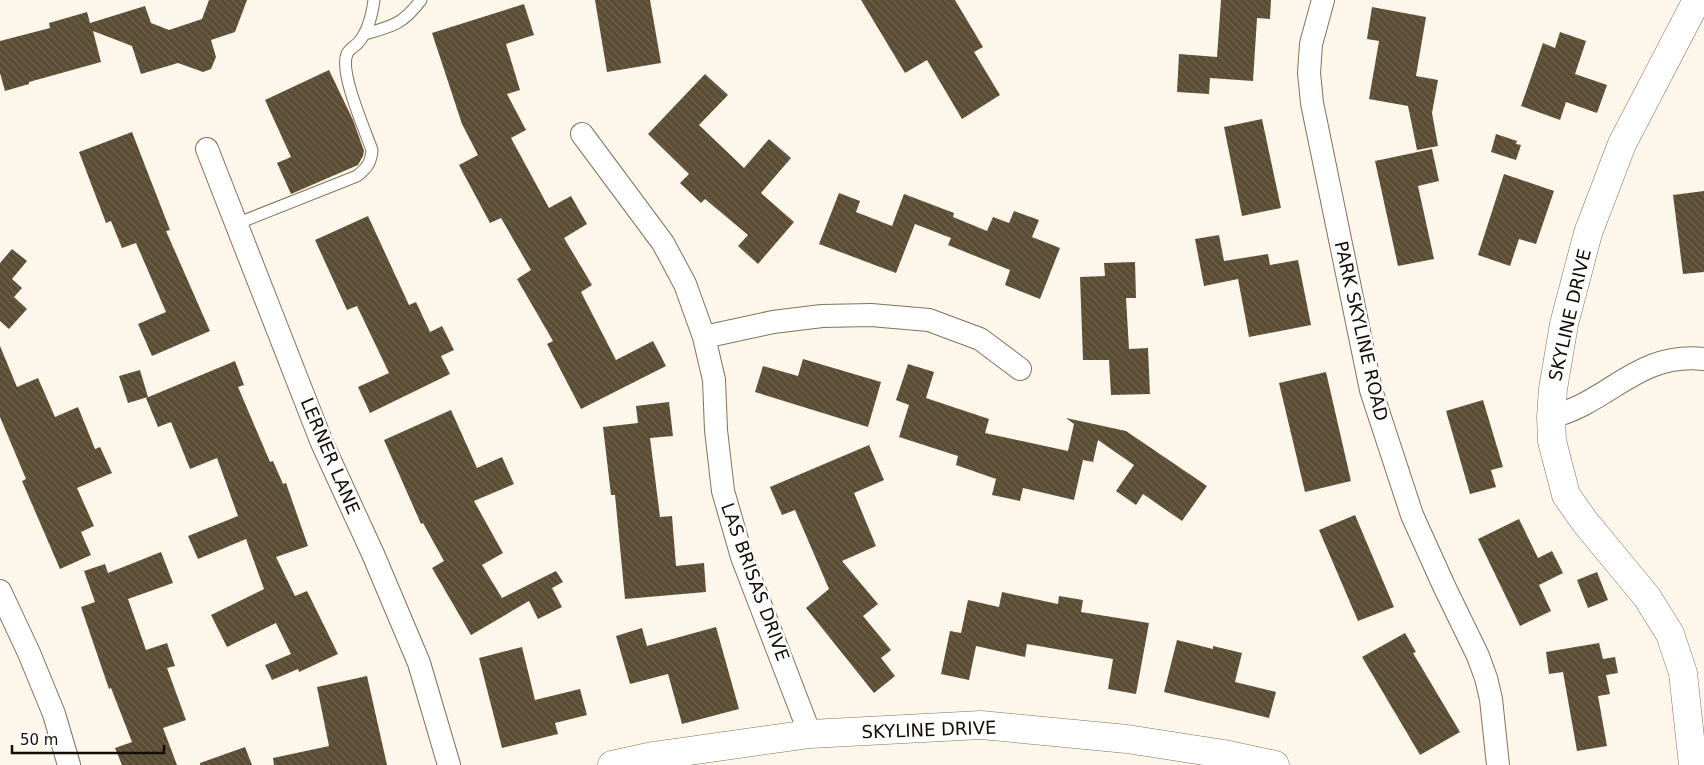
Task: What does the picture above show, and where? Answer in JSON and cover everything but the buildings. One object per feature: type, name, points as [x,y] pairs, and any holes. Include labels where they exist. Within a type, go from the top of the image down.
[{"type":"street","name":"PARK SKYLINE ROAD","points":[[1323,0],[1311,44],[1309,73],[1312,103],[1370,390],[1412,515],[1478,656],[1486,678],[1492,699],[1498,765]]},
{"type":"street","name":"SKYLINE DRIVE","points":[[1693,765],[1683,673],[1670,634],[1646,598],[1585,522],[1566,495],[1552,441],[1551,417],[1553,389],[1564,324],[1588,233],[1622,144],[1697,0]]},
{"type":"street","name":"LAS BRISAS DRIVE","points":[[582,134],[663,243],[685,284],[704,336],[714,380],[716,430],[722,491],[742,557],[810,734]]},
{"type":"street","name":"LERNER LANE","points":[[207,149],[322,443],[373,554],[419,663],[449,765]]},
{"type":"street","points":[[704,336],[773,322],[822,316],[871,315],[929,320],[980,339],[1020,369]]},
{"type":"street","points":[[1551,417],[1582,406],[1656,363],[1674,359],[1704,358]]},
{"type":"street","points":[[0,591],[29,653],[54,714],[69,765]]},
{"type":"street","name":"SKYLINE DRIVE","points":[[612,765],[652,756],[810,734],[981,725],[1127,739],[1224,754],[1275,765]]},
{"type":"lane","points":[[236,224],[357,176],[368,168],[372,150],[347,78],[345,63],[347,52],[365,34],[374,0]]},
{"type":"lane","points":[[365,34],[395,25],[412,12],[422,0]]}]
